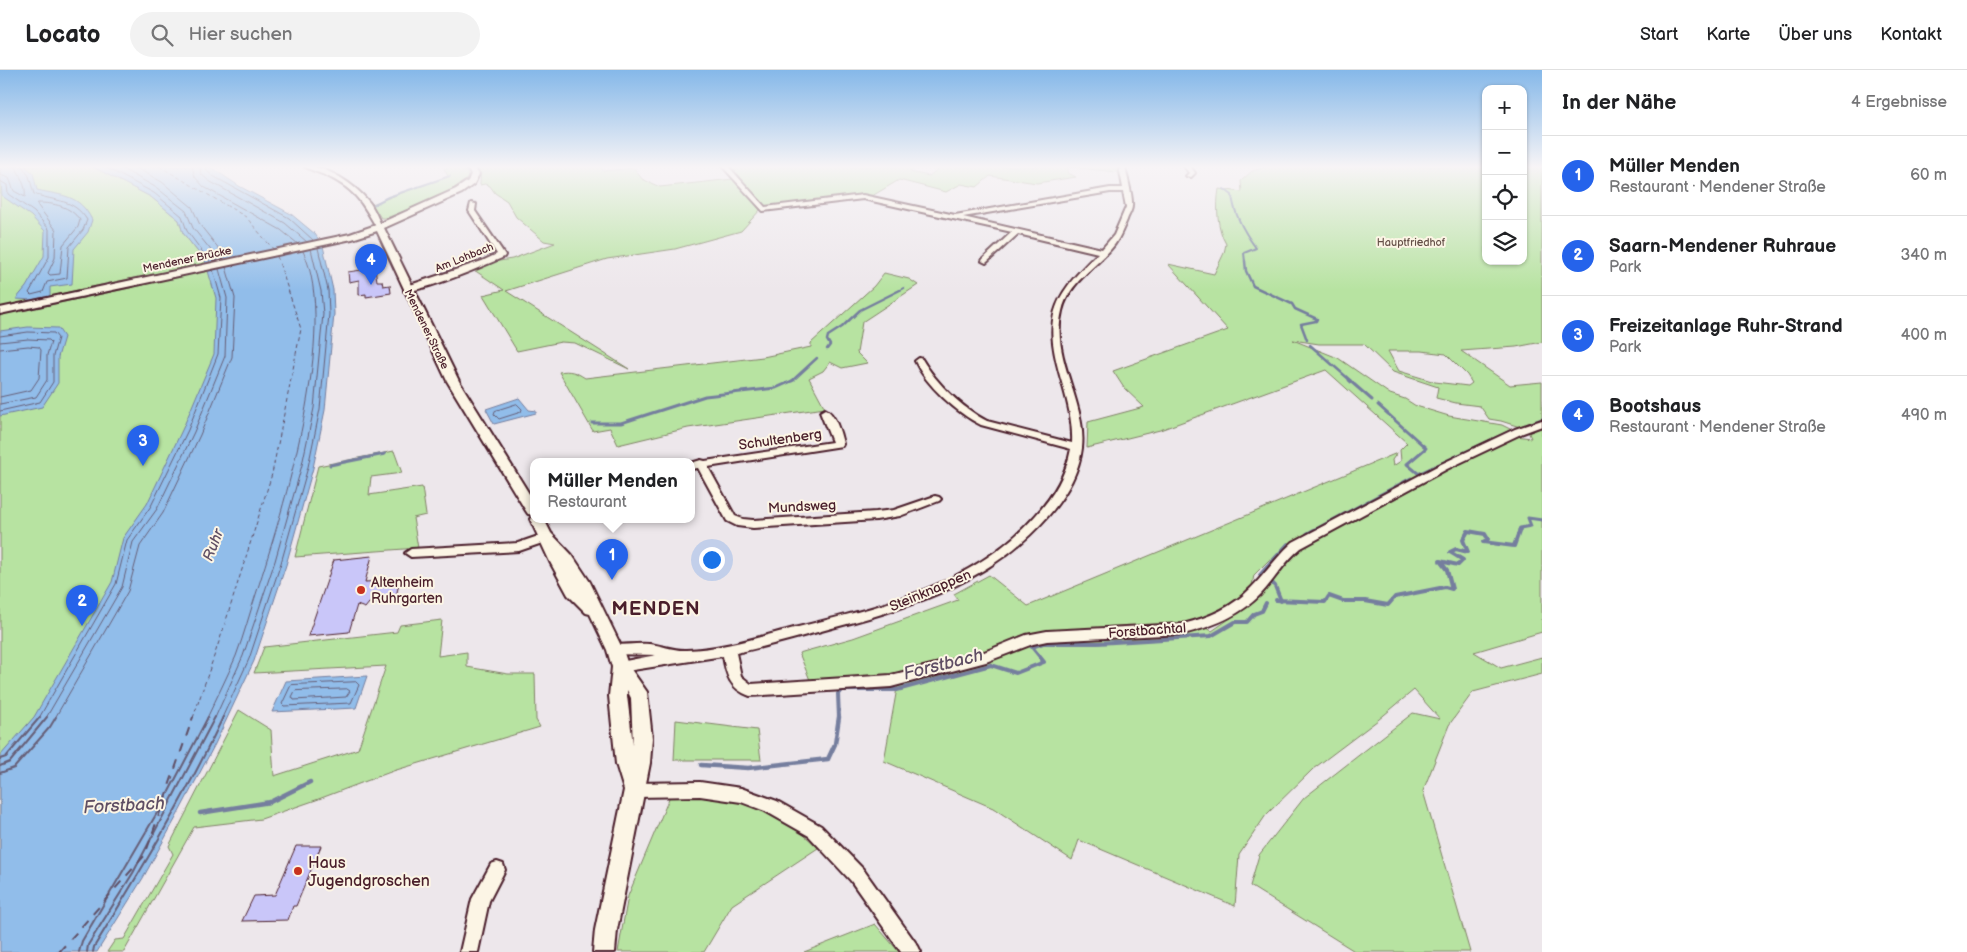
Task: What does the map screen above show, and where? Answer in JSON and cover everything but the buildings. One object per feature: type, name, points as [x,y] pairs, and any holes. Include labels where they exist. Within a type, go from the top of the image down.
[{"type":"main road","points":[[381,232],[428,207]]},
{"type":"main road","name":"Mendener Brücke","points":[[0,311],[381,232]]},
{"type":"main road","name":"Mendener Straße","points":[[381,232],[453,381],[530,507]]},
{"type":"main road","points":[[539,523],[573,591],[596,613],[617,658],[618,696],[625,764],[634,790],[606,930],[604,952]]},
{"type":"street","name":"Mendener Straße","points":[[369,207],[381,232]]},
{"type":"street","name":"Am Lohbach","points":[[407,289],[485,263],[501,255],[472,211],[473,207]]},
{"type":"street","points":[[761,207],[763,210],[786,207]]},
{"type":"street","points":[[913,207],[1104,252]]},
{"type":"street","points":[[953,216],[1005,207]]},
{"type":"street","name":"Steinknappen","points":[[617,658],[685,655],[729,649],[888,609],[920,598],[962,578],[995,558],[1023,537],[1043,516],[1066,481],[1077,447],[1075,407],[1056,350],[1053,332],[1055,319],[1066,293],[1117,235],[1129,207]]},
{"type":"street","points":[[986,260],[1016,232]]},
{"type":"street","points":[[919,361],[922,368],[972,418],[984,423],[1077,447]]},
{"type":"street","name":"Schultenberg","points":[[696,464],[838,444],[836,435],[825,412]]},
{"type":"street","name":"Forstbachtal","points":[[729,649],[735,681],[742,688],[750,690],[891,681],[986,657],[1031,639],[1047,636],[1183,629],[1204,624],[1217,619],[1247,599],[1283,557],[1302,542],[1443,467],[1519,431],[1542,423]]},
{"type":"street","name":"Mundsweg","points":[[696,464],[731,518],[741,523],[753,524],[876,516],[896,513],[935,499]]},
{"type":"street","points":[[412,553],[519,547],[547,537]]},
{"type":"street","points":[[634,790],[700,789],[741,795],[771,806],[815,831],[857,875],[912,952]]},
{"type":"street","points":[[469,952],[481,899],[497,870]]},
{"type":"green space","points":[[0,207],[163,207],[179,220],[183,233],[205,261],[278,256],[0,900]],"holes":[[[138,277],[144,285],[22,311],[23,302]]]},
{"type":"green space","points":[[374,207],[414,207],[386,218],[381,218]]},
{"type":"green space","points":[[510,207],[759,207],[761,209],[741,231],[675,249],[607,259],[506,291],[629,369],[575,343],[561,342],[517,351],[483,295],[504,290],[474,270],[493,262],[512,259],[555,243],[544,241],[516,217]]},
{"type":"green space","name":"Hauptfriedhof","points":[[1218,207],[1482,207],[1482,265],[1527,265],[1527,207],[1542,207],[1542,342],[1516,347],[1461,351],[1510,385],[1542,382],[1542,425],[1532,422],[1520,427],[1489,419],[1480,406],[1436,398],[1438,387],[1393,372],[1364,344],[1319,344],[1293,340],[1338,358],[1390,394],[1405,399],[1416,406],[1449,416],[1502,425],[1512,430],[1516,436],[1531,438],[1528,431],[1542,426],[1542,632],[1474,652],[1501,668],[1542,657],[1542,674],[1473,692],[1449,725],[1423,791],[1470,952],[1356,952],[1250,886],[1259,855],[1304,798],[1413,713],[1440,719],[1414,690],[1313,769],[1266,815],[1239,855],[1235,906],[1079,840],[1072,860],[993,808],[884,761],[899,677],[810,680],[799,653],[853,638],[958,600],[954,594],[989,575],[1028,606],[1397,453],[1392,460],[1393,466],[1401,461],[1400,450],[1407,443],[1326,370],[1160,430],[1087,448],[1088,422],[1144,407],[1124,388],[1113,371],[1228,330],[1168,264],[1214,274],[1226,244],[1221,231]],"holes":[[[1388,351],[1421,351],[1446,354],[1467,375],[1472,383],[1468,386],[1435,382],[1399,371]],[[1269,560],[1283,566],[1269,578],[1262,596],[1212,631],[1198,623],[1251,591],[1254,575]]]},
{"type":"green space","points":[[884,273],[909,279],[918,285],[862,322],[857,353],[867,363],[842,368],[830,362],[823,371],[809,378],[825,408],[688,428],[618,445],[610,428],[593,431],[559,372],[573,372],[585,378],[763,357],[811,347],[811,343],[874,286]]},
{"type":"green space","points":[[394,451],[402,473],[371,477],[369,495],[422,487],[426,515],[413,518],[418,548],[295,557],[318,466]]},
{"type":"green space","points":[[442,620],[438,656],[467,652],[467,667],[508,674],[535,674],[536,720],[540,727],[393,771],[261,819],[194,827],[124,952],[107,952],[115,940],[124,939],[173,854],[169,846],[239,710],[271,730],[274,776],[358,749],[386,666],[254,673],[264,647],[397,632],[400,625]]},
{"type":"green space","points":[[676,720],[757,730],[761,760],[674,760]]},
{"type":"green space","points":[[680,794],[721,798],[755,806],[786,822],[802,833],[818,848],[732,905],[704,952],[618,952],[628,896],[670,796]]},
{"type":"green space","points":[[875,924],[899,952],[804,952]]},
{"type":"water","points":[[18,207],[84,207],[92,220],[88,232],[74,249],[72,284],[50,287],[50,296],[31,300],[16,299],[26,287],[44,256],[45,231],[31,216]]},
{"type":"water","name":"Ruhr","points":[[163,207],[278,207],[291,214],[315,234],[323,246],[333,290],[334,314],[325,410],[313,468],[286,565],[254,661],[215,744],[177,816],[143,878],[97,952],[0,952],[0,756],[34,717],[112,582],[123,538],[147,504],[183,428],[214,354],[216,298],[205,261],[183,233],[179,220]]},
{"type":"water","points":[[28,327],[58,328],[64,337],[58,357],[58,383],[42,407],[0,416],[0,331]]},
{"type":"water","points":[[519,398],[529,410],[536,411],[536,413],[494,424],[486,409]]},
{"type":"water","points":[[367,676],[356,708],[272,712],[286,681]]},
{"type":"pier","points":[[321,239],[325,246],[205,272],[203,264]]},
{"type":"waterway","points":[[1235,207],[1240,223],[1256,248],[1244,253],[1245,262]]},
{"type":"waterway","points":[[1245,261],[1246,271],[1253,286],[1292,304],[1295,309],[1317,319],[1316,321],[1301,324],[1307,340]]},
{"type":"waterway","points":[[827,349],[830,345],[827,340],[828,336],[842,327],[860,310],[904,288]]},
{"type":"waterway","points":[[1310,345],[1351,381]]},
{"type":"waterway","points":[[792,381],[817,358]]},
{"type":"waterway","points":[[1349,380],[1372,400]]},
{"type":"waterway","points":[[592,423],[621,423],[705,396],[776,388],[792,381]]},
{"type":"waterway","points":[[1378,405],[1426,448],[1407,464],[1419,474]]},
{"type":"waterway","points":[[1518,428],[1542,419]]},
{"type":"waterway","points":[[1420,473],[1510,431]]},
{"type":"waterway","points":[[330,465],[385,454]]},
{"type":"waterway","points":[[1314,530],[1411,478]]},
{"type":"waterway","name":"Forstbach","points":[[1519,530],[1520,528],[1531,526],[1528,518],[1542,520]]},
{"type":"waterway","points":[[1307,534],[1316,529]]},
{"type":"waterway","name":"Forstbach","points":[[1281,600],[1325,602],[1329,596],[1343,601],[1365,601],[1388,605],[1395,597],[1445,587],[1452,589],[1447,570],[1440,561],[1458,565],[1463,560],[1450,552],[1456,549],[1468,552],[1463,540],[1468,531],[1485,534],[1488,539],[1483,542],[1514,546],[1520,529]]},
{"type":"waterway","points":[[1260,575],[1288,544]]},
{"type":"waterway","points":[[1271,582],[1275,586],[1281,600]]},
{"type":"waterway","name":"Forstbach","points":[[1276,600],[1281,600]]},
{"type":"waterway","name":"Forstbach","points":[[839,717],[838,694],[841,690],[897,690],[991,665],[1016,673],[1044,662],[1032,647],[1043,643],[1098,643],[1211,636],[1235,622],[1247,622],[1254,614],[1262,611],[1266,603]]},
{"type":"waterway","name":"Forstbach","points":[[701,765],[748,768],[828,759],[835,744],[839,717]]},
{"type":"waterway","name":"Forstbach","points":[[200,813],[270,802],[310,782]]},
{"type":"ferry route","points":[[229,207],[246,217],[274,250]]},
{"type":"ferry route","points":[[193,718],[272,474],[301,329],[277,256]]},
{"type":"ferry route","points":[[59,952],[145,855],[193,717]]},
{"type":"place","name":"Bootshaus","points":[[371,285]]},
{"type":"place","name":"Freizeitanlage Ruhr-Strand","points":[[143,466]]},
{"type":"place","name":"Müller Menden","points":[[612,580]]},
{"type":"place","name":"Altenheim Ruhrgarten","points":[[361,590]]},
{"type":"place","name":"Saarn-Mendener Ruhraue","points":[[82,626]]},
{"type":"place","name":"Haus Jugendgroschen","points":[[298,871]]},
{"type":"district","name":"MENDEN","points":[[656,608]]}]
